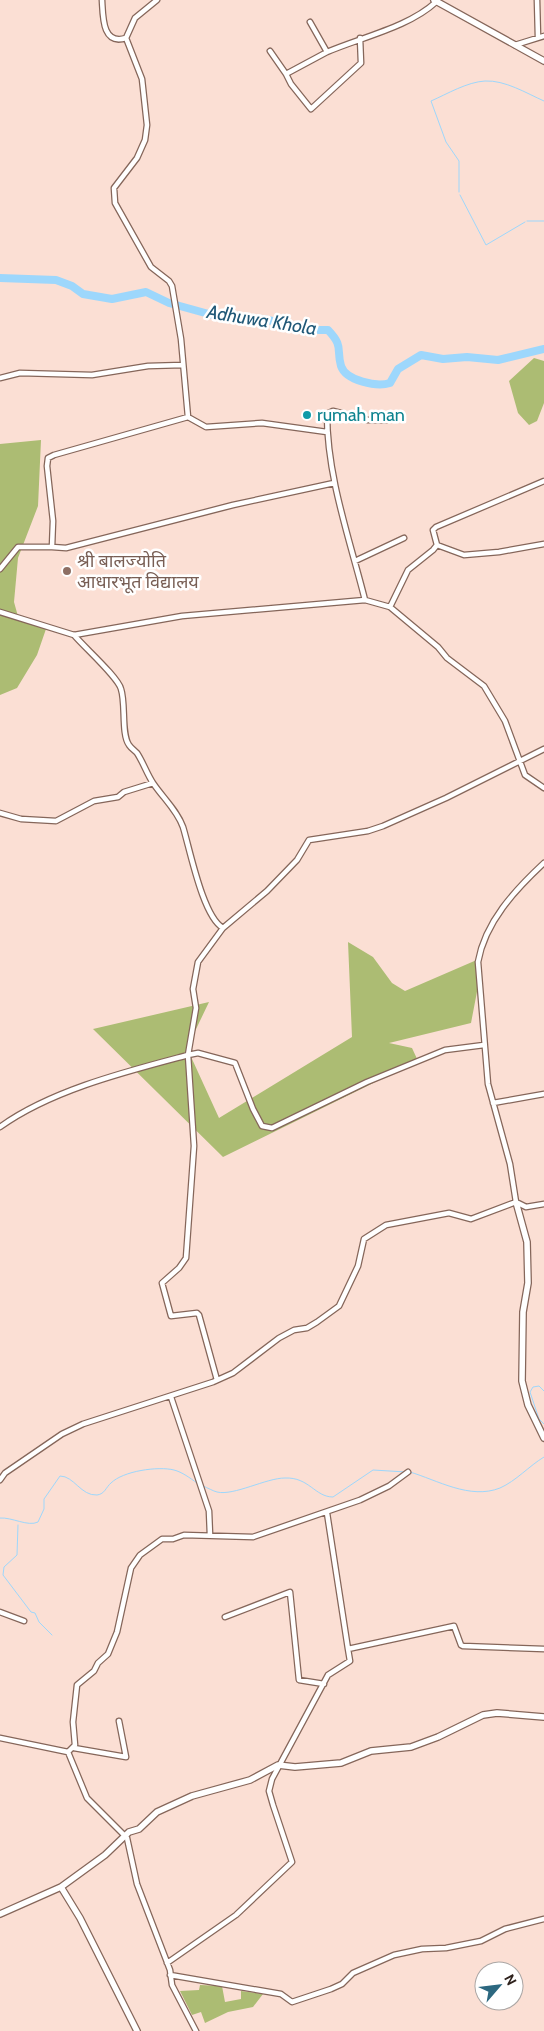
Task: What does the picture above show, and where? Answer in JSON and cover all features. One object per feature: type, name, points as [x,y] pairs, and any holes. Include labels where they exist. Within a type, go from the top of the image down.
[{"type":"street","points":[[102,0],[105,31],[112,38],[120,40],[126,38]]},
{"type":"street","points":[[157,0],[135,18],[126,38],[142,78],[147,125],[137,158],[114,188],[113,195],[115,203],[151,267],[169,281],[176,308],[188,417]]},
{"type":"street","points":[[537,0],[538,37]]},
{"type":"street","points":[[286,74],[327,52],[360,38],[407,22],[421,15],[435,1],[544,61]]},
{"type":"street","points":[[310,22],[327,52]]},
{"type":"street","points":[[515,45],[544,36]]},
{"type":"street","points":[[270,51],[311,109],[362,63],[360,38]]},
{"type":"street","points":[[0,378],[20,373],[92,375],[148,366],[182,365]]},
{"type":"street","points":[[365,600],[334,483],[327,432],[328,411],[368,420],[386,420]]},
{"type":"street","points":[[52,547],[54,522],[47,466],[48,458],[188,417],[206,427],[262,424],[327,432]]},
{"type":"street","points":[[437,545],[433,530],[436,527],[544,481]]},
{"type":"street","points":[[0,568],[18,547],[66,548],[225,506],[334,483]]},
{"type":"street","points":[[355,561],[404,538]]},
{"type":"street","points":[[437,545],[464,555],[499,552],[544,544]]},
{"type":"street","points":[[390,607],[408,570],[428,555],[437,545]]},
{"type":"street","points":[[0,612],[74,635],[182,616],[365,600],[390,607],[438,647],[447,658],[484,686],[504,721],[525,776],[544,788]]},
{"type":"street","points":[[74,635],[121,687],[126,713],[124,733],[128,744],[137,754],[153,783],[174,810],[182,825],[208,908],[215,924],[223,928]]},
{"type":"street","points":[[217,1380],[199,1315],[197,1313],[172,1316],[162,1283],[179,1268],[186,1258],[194,1146],[188,1055],[196,1008],[193,989],[198,962],[223,928],[297,860],[309,840],[368,831],[383,826],[544,749]]},
{"type":"street","points":[[0,813],[21,819],[56,821],[94,801],[118,797],[124,792],[153,783]]},
{"type":"street","points":[[544,864],[524,881],[491,925],[481,946],[478,962],[488,1084],[510,1164],[516,1202],[527,1242],[528,1284],[523,1312],[522,1381],[528,1405],[544,1438]]},
{"type":"street","points":[[0,1127],[23,1110],[50,1098],[137,1069],[198,1053],[235,1063],[253,1109],[262,1126],[272,1128],[427,1057],[445,1050],[484,1045]]},
{"type":"street","points":[[493,1103],[544,1094]]},
{"type":"street","points":[[0,1480],[4,1473],[62,1434],[83,1424],[172,1397],[217,1380],[232,1373],[279,1338],[294,1330],[312,1325],[339,1306],[358,1266],[364,1239],[374,1231],[401,1221],[449,1213],[472,1219],[516,1202],[526,1207],[544,1204]]},
{"type":"street","points":[[172,1397],[209,1511],[210,1535]]},
{"type":"street","points":[[74,1748],[74,1707],[77,1685],[94,1671],[98,1663],[108,1654],[117,1632],[131,1568],[140,1556],[162,1539],[173,1539],[184,1535],[253,1537],[327,1513],[373,1495],[408,1472]]},
{"type":"street","points":[[167,1963],[236,1915],[292,1862],[270,1791],[278,1766],[328,1674],[350,1661],[327,1513]]},
{"type":"street","points":[[225,1617],[290,1592],[299,1680],[324,1684]]},
{"type":"street","points":[[0,1612],[24,1621]]},
{"type":"street","points":[[348,1649],[454,1626],[463,1646],[544,1649]]},
{"type":"street","points":[[0,1914],[61,1887],[105,1856],[124,1837],[139,1829],[158,1812],[213,1789],[250,1780],[278,1766],[295,1767],[341,1763],[371,1752],[411,1747],[438,1737],[484,1714],[497,1713],[544,1717]]},
{"type":"street","points":[[0,1738],[68,1752],[74,1748],[126,1756],[119,1721]]},
{"type":"street","points":[[68,1752],[87,1798],[129,1844],[137,1884],[176,1992],[196,2031]]},
{"type":"street","points":[[61,1887],[80,1918],[137,2031]]},
{"type":"street","points":[[170,1974],[281,1994],[292,2002],[342,1984],[353,1973],[394,1955],[481,1941],[505,1929],[544,1919]]},
{"type":"green space","points":[[534,358],[544,361],[544,403],[537,421],[529,425],[518,413],[509,381]]},
{"type":"green space","points":[[41,440],[38,506],[18,558],[14,602],[19,620],[46,629],[37,655],[17,688],[0,695],[0,444]]},
{"type":"green space","points":[[348,942],[373,957],[392,983],[405,991],[479,959],[480,976],[471,1023],[389,1043],[412,1048],[418,1061],[223,1157],[93,1029],[209,1002],[187,1048],[219,1118],[352,1037]]},
{"type":"green space","points":[[200,1985],[222,1986],[225,2002],[241,1999],[241,1991],[263,1994],[253,2007],[228,2012],[205,2023],[201,2012],[192,2015],[180,1991],[199,1990]]},
{"type":"waterway","points":[[459,192],[459,161],[446,142],[431,101],[464,86],[485,81],[508,85],[544,101]]},
{"type":"waterway","points":[[460,195],[486,245],[525,222]]},
{"type":"waterway","points":[[527,221],[544,221]]},
{"type":"waterway","name":"Adhuwa Khola","points":[[0,278],[56,280],[72,286],[83,294],[112,299],[146,292],[169,303],[216,316],[263,319],[315,330],[328,330],[338,344],[341,366],[344,371],[349,376],[362,382],[390,383],[398,369],[421,355],[443,359],[467,357],[498,360],[544,349]]},
{"type":"waterway","points":[[544,1391],[539,1386],[533,1387],[530,1392],[539,1419],[544,1424]]},
{"type":"waterway","points":[[410,1472],[454,1488],[477,1492],[489,1491],[506,1485],[544,1457]]},
{"type":"waterway","points":[[0,1518],[25,1523],[38,1522],[44,1509],[44,1499],[60,1476],[69,1479],[86,1492],[97,1495],[102,1493],[116,1479],[141,1470],[174,1470],[197,1483]]},
{"type":"waterway","points":[[203,1486],[215,1492],[224,1493],[285,1478],[300,1481],[321,1494],[333,1497],[373,1470],[406,1472]]},
{"type":"waterway","points":[[18,1525],[17,1555],[4,1567],[3,1575],[31,1612],[35,1613],[39,1622],[52,1635]]},
{"type":"place","name":"rumah man","points":[[307,415]]},
{"type":"place","name":"श्री बालज्योति आधारभूत विद्यालय","points":[[67,571]]}]
